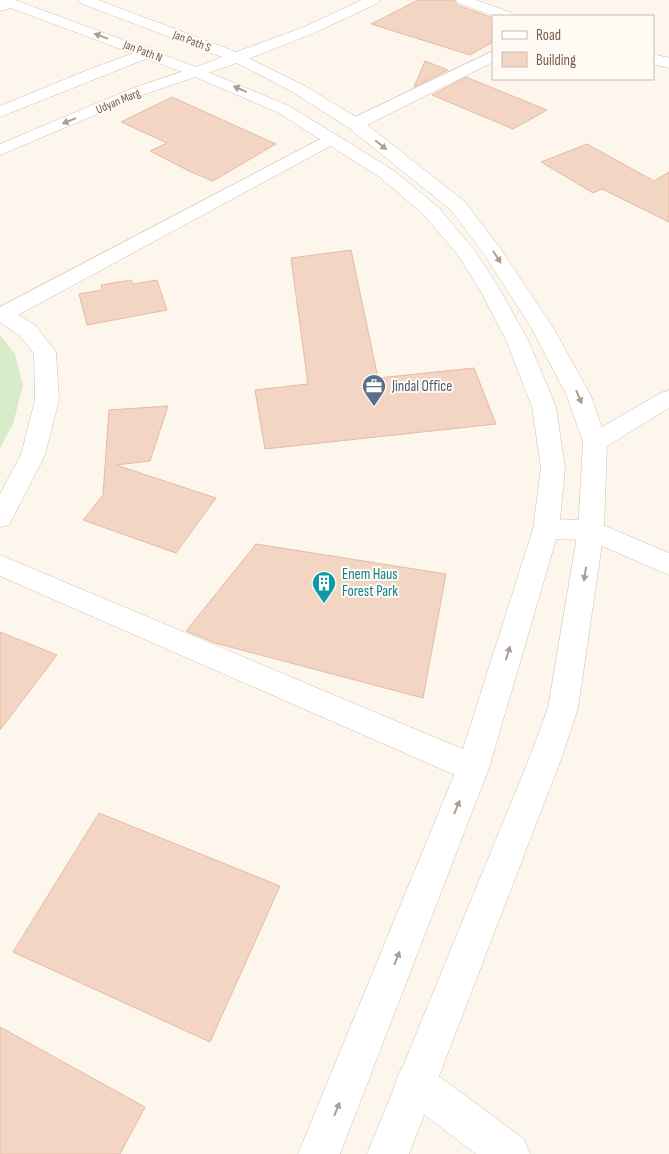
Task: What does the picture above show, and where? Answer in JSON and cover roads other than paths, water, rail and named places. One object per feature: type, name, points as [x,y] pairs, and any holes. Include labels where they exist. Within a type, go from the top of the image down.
[{"type":"street","name":"Jan Path S","points":[[85,0],[238,58],[290,98]]},
{"type":"street","name":"Udyan Marg","points":[[0,150],[139,91],[238,58],[309,30],[373,0]]},
{"type":"street","points":[[463,0],[504,15]]},
{"type":"street","points":[[492,10],[511,0]]},
{"type":"street","name":"Jan Path N","points":[[4,4],[148,53],[196,72],[290,98]]},
{"type":"street","points":[[0,112],[184,38]]},
{"type":"street","points":[[355,124],[492,56]]},
{"type":"street","points":[[654,59],[669,63]]},
{"type":"street","points":[[290,98],[355,124],[458,206],[494,252],[543,329],[579,396],[595,442],[591,530],[563,708],[541,769],[388,1154]]},
{"type":"street","points":[[290,98],[330,138],[387,174],[432,210],[466,252],[517,340],[544,407],[553,468],[546,530],[473,768],[319,1154]]},
{"type":"street","points":[[2,315],[330,138]]},
{"type":"street","points":[[0,518],[33,456],[47,400],[45,352],[27,330],[2,315]]},
{"type":"street","points":[[595,442],[669,398]]},
{"type":"street","points":[[546,530],[591,530],[669,564]]},
{"type":"street","points":[[0,564],[473,768]]},
{"type":"street","points":[[415,1083],[509,1154]]},
{"type":"place","name":"Jindal Office","points":[[374,407]]},
{"type":"place","name":"Enem Haus Forest Park","points":[[324,604]]}]
